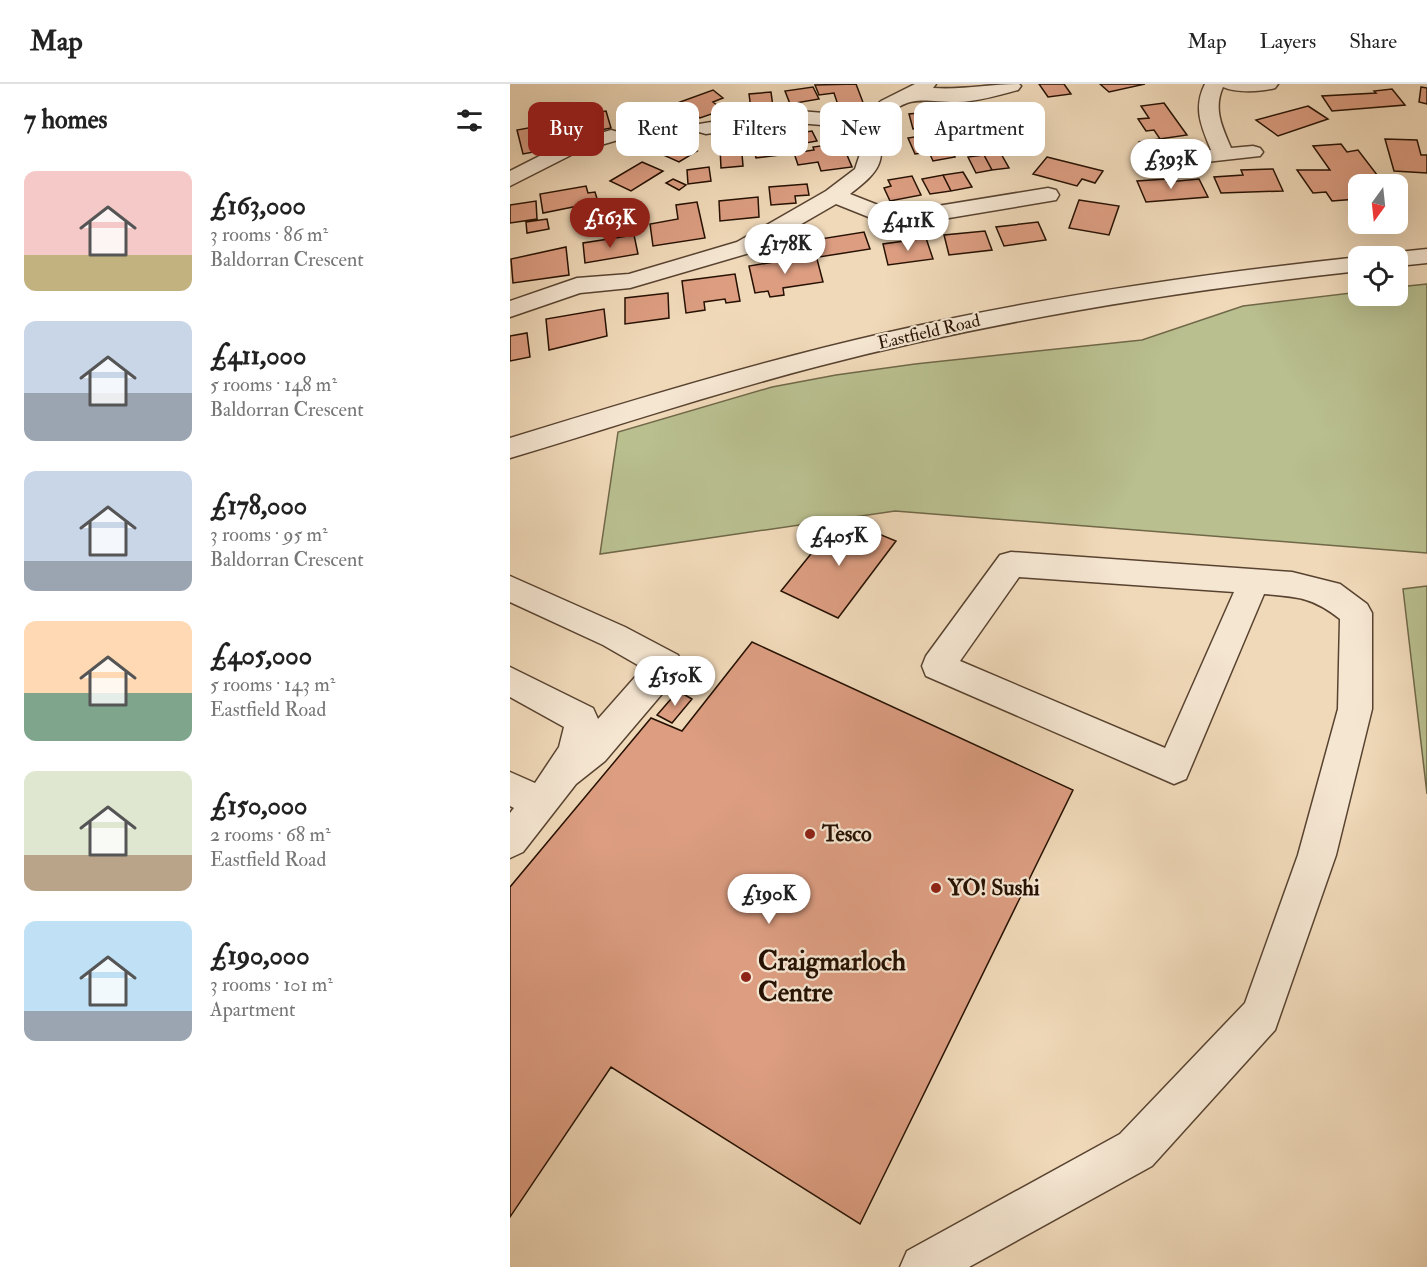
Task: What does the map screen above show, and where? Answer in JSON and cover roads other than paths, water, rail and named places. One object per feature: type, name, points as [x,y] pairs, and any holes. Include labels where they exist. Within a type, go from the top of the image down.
[{"type":"street","points":[[1215,84],[1209,94],[1206,113],[1224,155]]},
{"type":"street","points":[[1231,84],[1268,84]]},
{"type":"street","points":[[894,102],[922,89],[963,104],[1011,86]]},
{"type":"street","points":[[706,128],[737,116],[820,119]]},
{"type":"street","points":[[510,180],[576,155],[611,136]]},
{"type":"street","points":[[1197,157],[1253,152]]},
{"type":"street","points":[[510,309],[577,286],[630,280],[745,247],[834,196],[865,172],[870,156]]},
{"type":"street","points":[[834,196],[879,213],[913,218],[994,195],[1047,195]]},
{"type":"street","points":[[1408,258],[1427,256]]},
{"type":"street","name":"Eastfield Road","points":[[510,448],[659,402],[820,357],[1004,316],[1200,282],[1348,265]]},
{"type":"street","points":[[923,1267],[1136,1150],[1261,1016],[1317,855],[1355,709],[1356,613],[1329,593],[1292,584],[1254,581],[1011,564],[938,666],[1174,768],[1254,581]]},
{"type":"street","points":[[510,588],[614,636],[666,665],[593,750],[564,772],[525,796],[510,840]]},
{"type":"street","points":[[510,681],[582,719],[583,730],[564,772]]},
{"type":"place","name":"Tesco","points":[[810,834]]},
{"type":"place","name":"YO! Sushi","points":[[936,888]]},
{"type":"place","name":"Craigmarloch Centre","points":[[746,977]]}]
